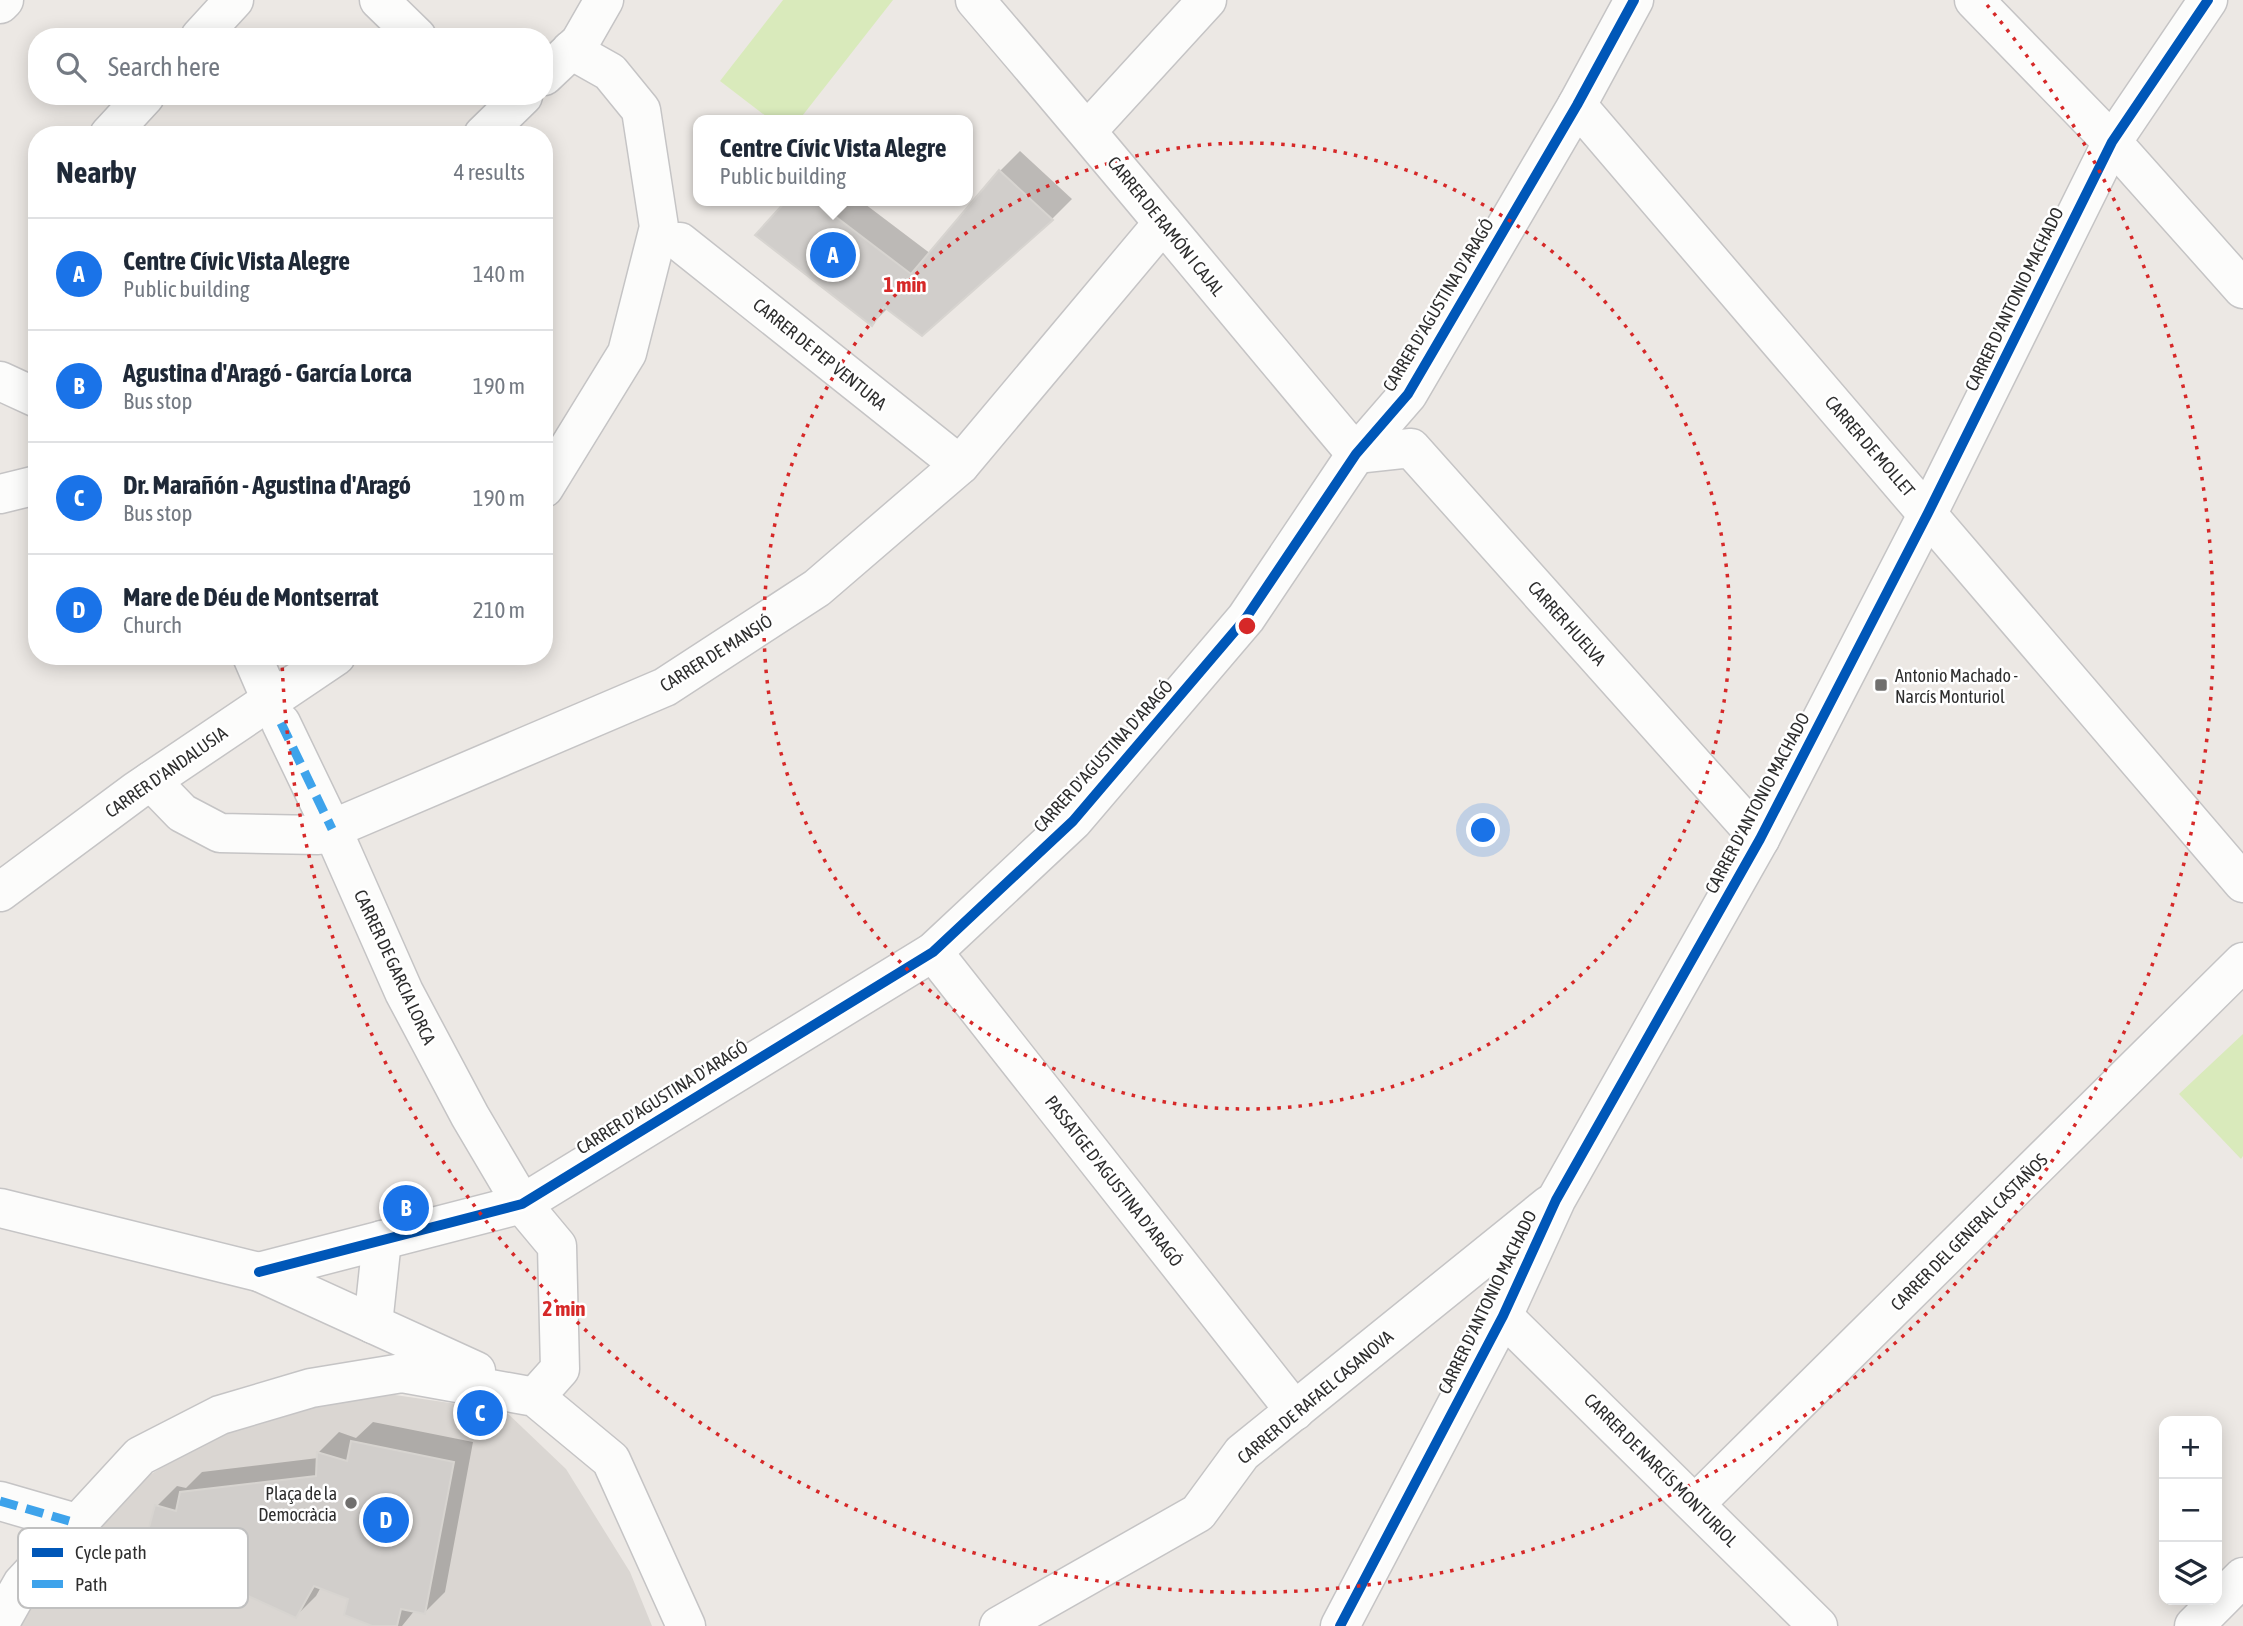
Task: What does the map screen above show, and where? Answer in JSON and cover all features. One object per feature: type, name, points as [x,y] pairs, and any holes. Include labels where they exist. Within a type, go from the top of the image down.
[{"type":"street","points":[[0,4],[4,0]]},
{"type":"street","points":[[208,28],[234,0]]},
{"type":"street","points":[[379,0],[408,28]]},
{"type":"street","points":[[553,67],[580,42],[604,0]]},
{"type":"street","name":"CARRER DE RAMÓN I CAJAL","points":[[975,0],[1088,130],[1356,454]]},
{"type":"street","points":[[1088,130],[1207,0]]},
{"type":"street","name":"CARRER D'AGUSTINA D'ARAGÓ","points":[[259,1272],[522,1204],[933,951],[1073,821],[1247,618],[1356,454],[1408,394],[1577,106],[1634,0]]},
{"type":"street","points":[[1974,0],[2112,142],[2243,289]]},
{"type":"street","name":"CARRER D'ANTONIO MACHADO","points":[[1340,1626],[1503,1315],[1556,1200],[1760,839],[1928,513],[2112,142],[2208,0]]},
{"type":"street","points":[[553,473],[626,353],[659,227],[641,110],[610,72],[571,50]]},
{"type":"street","points":[[117,126],[137,105]]},
{"type":"street","name":"CARRER DE MOLLET","points":[[1577,106],[2243,883]]},
{"type":"street","name":"CARRER DE MANSIÓ","points":[[151,781],[182,813],[219,833],[318,835],[665,687],[817,588],[960,466],[1163,223]]},
{"type":"street","name":"CARRER DE PEP VENTURA","points":[[680,242],[960,466]]},
{"type":"street","points":[[0,381],[28,394]]},
{"type":"street","name":"CARRER HUELVA","points":[[1356,454],[1411,448],[1760,839]]},
{"type":"street","points":[[0,494],[28,487]]},
{"type":"street","name":"CARRER DE GARCIA LORCA","points":[[256,665],[404,992],[470,1116],[522,1204]]},
{"type":"street","name":"CARRER D'ANDALUSIA","points":[[0,892],[151,781],[276,712],[326,665]]},
{"type":"street","name":"PASSATGE D'AGUSTINA D'ARAGÓ","points":[[933,951],[1294,1411]]},
{"type":"street","name":"CARRER DEL GENERAL CASTAÑOS","points":[[1696,1503],[2243,961]]},
{"type":"street","name":"CARRER DE RAFAEL CASANOVA","points":[[999,1626],[1198,1513],[1242,1453],[1556,1200]]},
{"type":"street","points":[[522,1204],[557,1247],[560,1368],[534,1397]]},
{"type":"street","name":"CARRER D'AGUSTINA D'ARAGÓ","points":[[0,1208],[259,1272],[534,1397]]},
{"type":"street","points":[[373,1324],[382,1240]]},
{"type":"street","name":"CARRER DE NARCÍS MONTURIOL","points":[[1503,1315],[1818,1626]]},
{"type":"street","points":[[72,1528],[140,1456],[220,1415],[310,1388],[402,1373],[534,1397],[611,1460],[686,1626]]},
{"type":"street","points":[[0,1501],[76,1523]]},
{"type":"street","points":[[2194,1626],[2243,1577]]},
{"type":"street","points":[[0,1623],[18,1591]]},
{"type":"green space","points":[[783,0],[893,0],[803,115],[764,115],[720,81]]},
{"type":"green space","points":[[2243,1034],[2243,1156],[2241,1159],[2179,1094]]},
{"type":"shaded area","name":"Plaça de la Democràcia","points":[[395,1395],[505,1411],[566,1469],[630,1572],[652,1626],[17,1626],[28,1608],[248,1608],[248,1528],[87,1528],[139,1482],[201,1442],[289,1410],[343,1397]]},
{"type":"building","points":[[999,170],[1053,220],[922,336],[884,307],[872,326],[755,235],[781,206],[822,206],[911,274],[969,206],[973,206],[973,201]]},
{"type":"building","points":[[351,1441],[454,1462],[425,1614],[401,1609],[397,1626],[372,1626],[344,1615],[348,1599],[314,1586],[296,1618],[248,1596],[248,1528],[149,1528],[155,1505],[176,1511],[180,1492],[316,1476],[317,1452],[347,1461]]},
{"type":"marked path","points":[[281,723],[332,829]]},
{"type":"marked path","points":[[0,1501],[76,1523]]},
{"type":"cycle path","points":[[259,1272],[522,1204],[933,952],[1073,821],[1246,618],[1356,454],[1408,394],[1577,105],[1634,0]]},
{"type":"cycle path","points":[[1340,1626],[1503,1316],[1556,1200],[1760,839],[1928,513],[2112,142],[2208,0]]},
{"type":"place","name":"Centre Cívic Vista Alegre","points":[[833,255]]},
{"type":"place","name":"Antonio Machado - Narcís Monturiol","points":[[1881,685]]},
{"type":"place","name":"Agustina d'Aragó - García Lorca","points":[[406,1208]]},
{"type":"place","name":"Dr. Marañón - Agustina d'Aragó","points":[[480,1413]]},
{"type":"place","name":"Plaça de la Democràcia","points":[[351,1503]]},
{"type":"place","name":"Mare de Déu de Montserrat","points":[[386,1520]]}]
